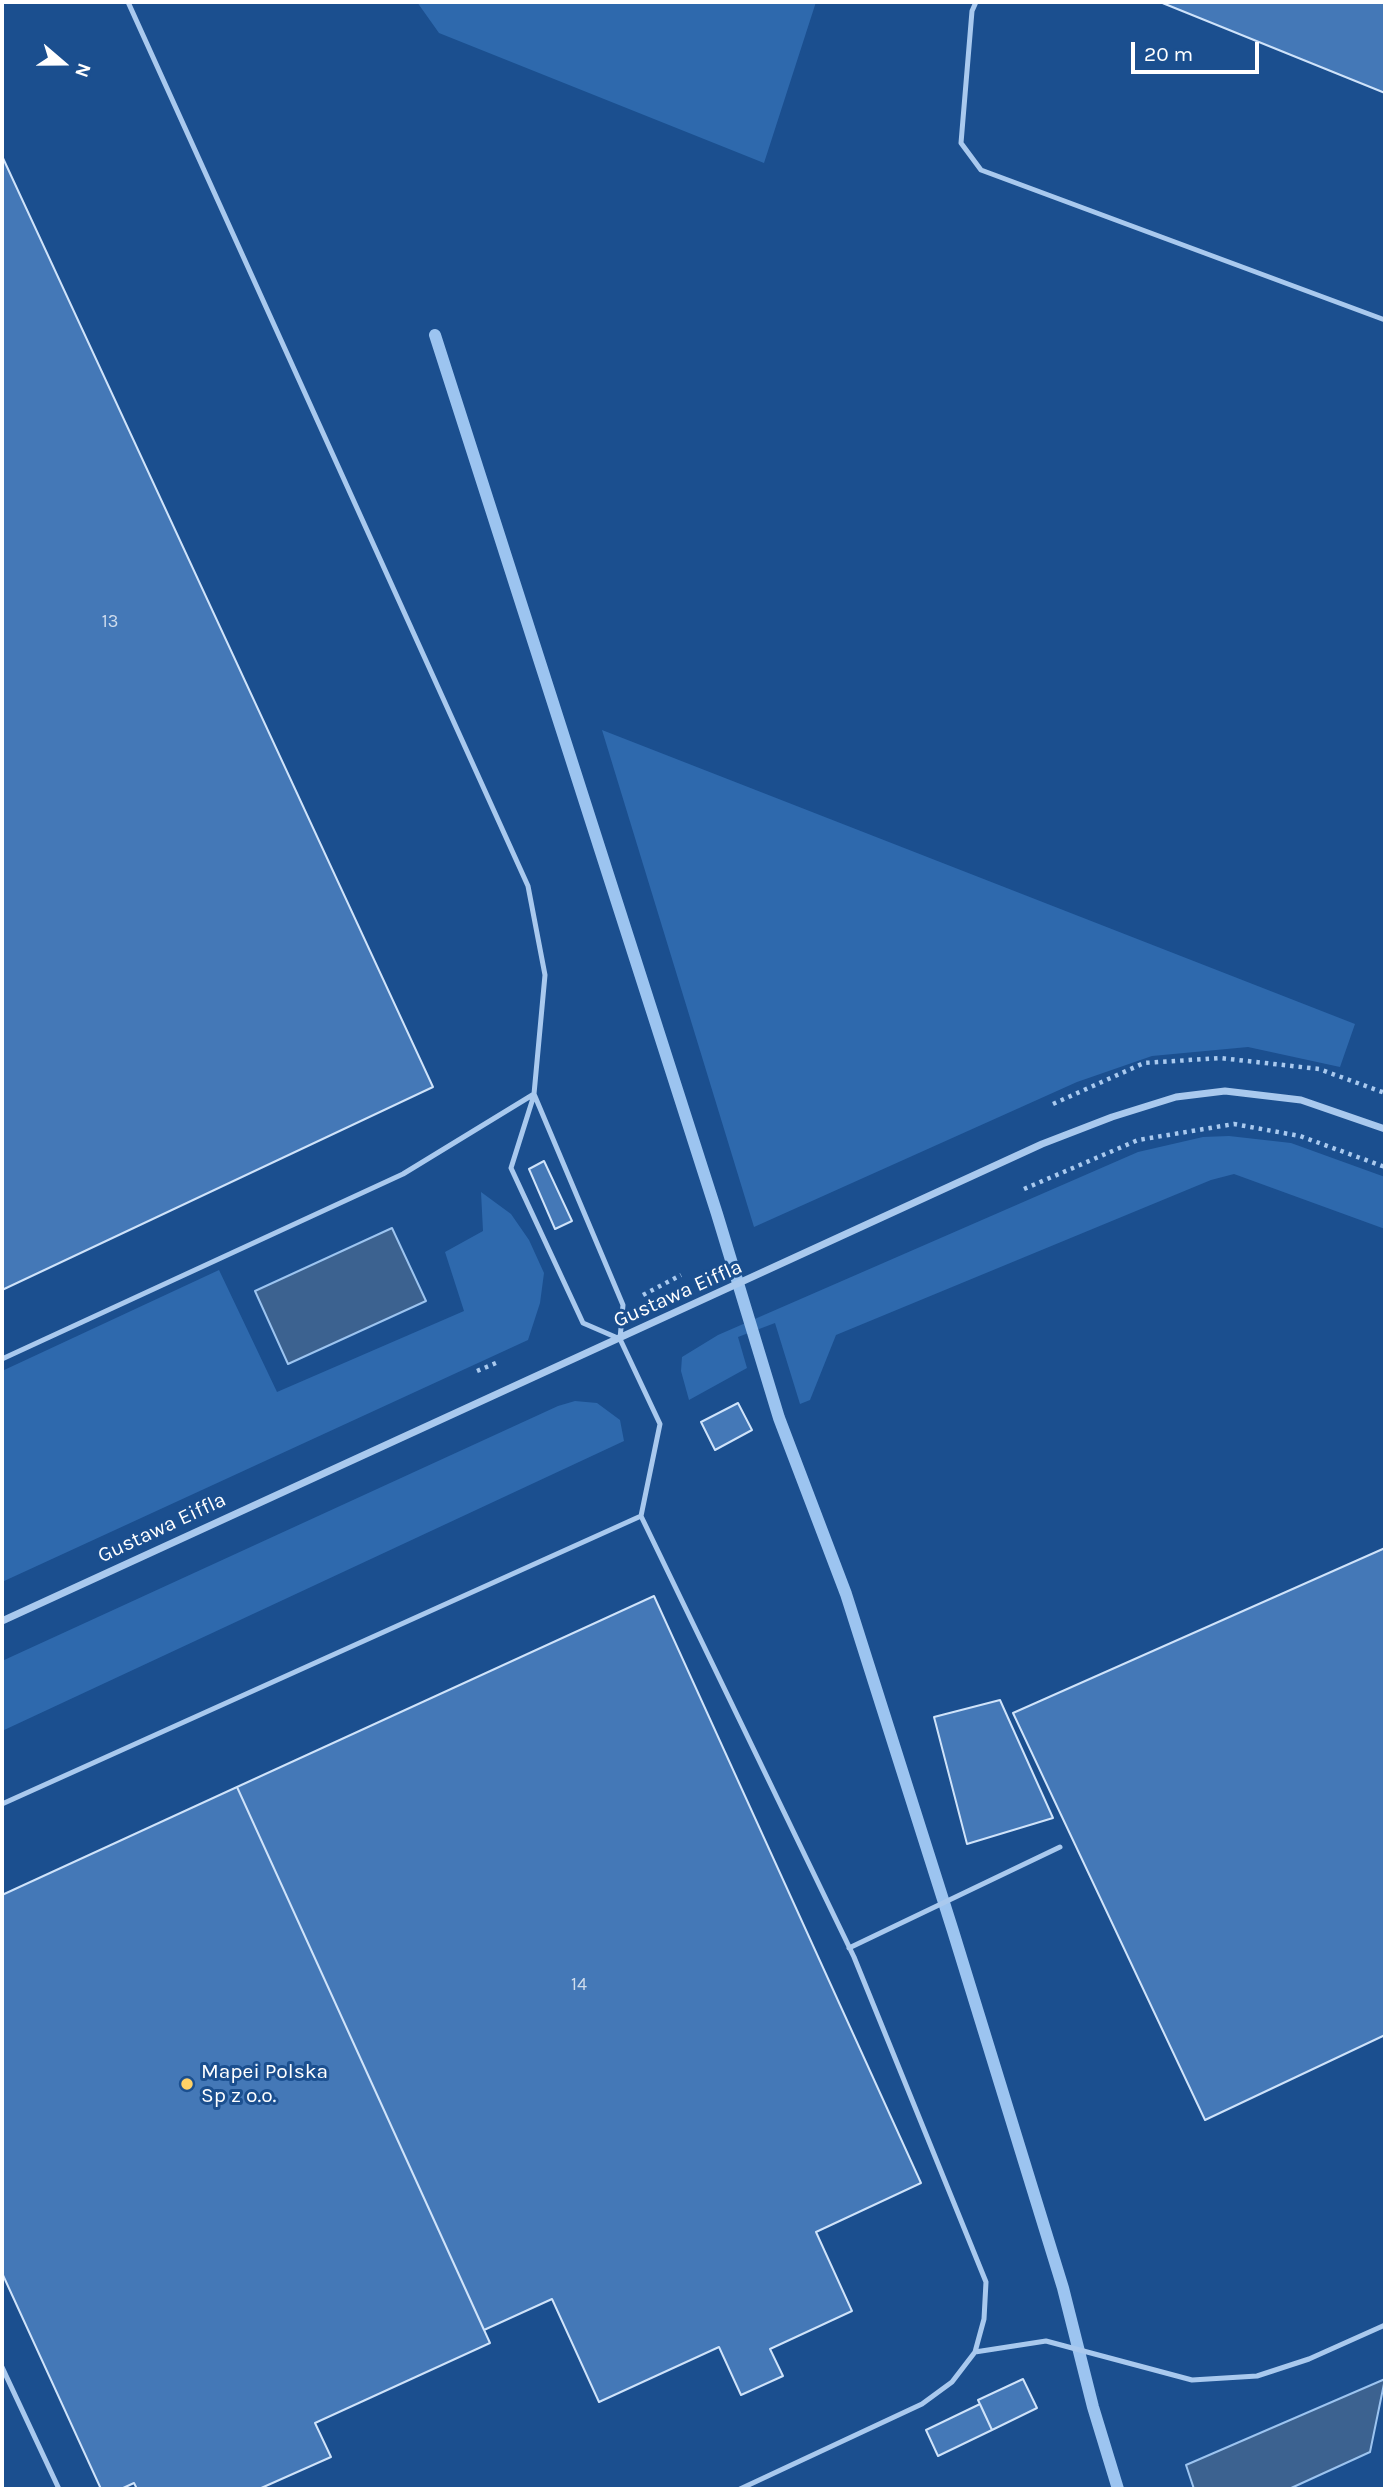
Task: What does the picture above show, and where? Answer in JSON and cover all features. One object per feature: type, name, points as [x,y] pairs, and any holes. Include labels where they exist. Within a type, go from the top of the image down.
[{"type":"street","name":"Gustawa Eiffla","points":[[2,1621],[762,1275],[1042,1144],[1112,1117],[1176,1097],[1225,1091],[1260,1093],[1301,1100],[1385,1129]]},
{"type":"lane","points":[[128,2],[528,886],[545,975],[534,1094],[511,1168],[583,1323],[620,1339]]},
{"type":"lane","points":[[976,2],[972,11],[961,143],[981,170],[1385,320]]},
{"type":"lane","points":[[534,1094],[623,1305],[620,1339],[660,1424],[641,1516],[849,1948],[986,2282],[984,2319],[975,2352],[952,2382],[922,2404],[740,2489]]},
{"type":"lane","points":[[2,1359],[403,1174],[534,1094]]},
{"type":"lane","points":[[2,1804],[641,1516]]},
{"type":"lane","points":[[849,1948],[1060,1847]]},
{"type":"lane","points":[[975,2352],[1046,2341],[1192,2380],[1257,2376],[1309,2359],[1385,2325]]},
{"type":"lane","points":[[2,2367],[59,2489]]},
{"type":"path","points":[[1024,1189],[1138,1140],[1234,1124],[1300,1136],[1385,1167]]},
{"type":"shaded area","points":[[417,2],[816,2],[764,163],[439,33]]},
{"type":"shaded area","points":[[602,730],[1355,1024],[1340,1067],[1248,1047],[1152,1056],[1077,1082],[754,1227]]},
{"type":"shaded area","points":[[1229,1136],[1291,1143],[1385,1177],[1385,1229],[1234,1174],[1211,1180],[836,1335],[810,1400],[800,1404],[775,1323],[738,1337],[747,1368],[689,1400],[681,1371],[682,1357],[718,1335],[1138,1152],[1203,1137]]},
{"type":"shaded area","points":[[481,1192],[511,1214],[529,1240],[544,1273],[540,1303],[528,1340],[2,1582],[2,1371],[219,1270],[277,1392],[464,1311],[445,1252],[483,1231]]},
{"type":"shaded area","points":[[392,1228],[426,1301],[288,1364],[255,1291]]},
{"type":"shaded area","points":[[575,1401],[597,1403],[620,1420],[624,1441],[2,1731],[2,1661],[558,1406]]},
{"type":"shaded area","points":[[1385,2379],[1370,2452],[1289,2489],[1194,2489],[1186,2465]]},
{"type":"building","points":[[1160,2],[1385,2],[1385,93]]},
{"type":"building","points":[[2,156],[433,1087],[2,1290]]},
{"type":"building","points":[[544,1161],[572,1221],[555,1229],[529,1169]]},
{"type":"building","points":[[738,1403],[752,1430],[715,1450],[701,1422]]},
{"type":"building","points":[[1385,1548],[1385,2035],[1205,2120],[1013,1713]]},
{"type":"building","points":[[654,1596],[921,2183],[816,2232],[852,2311],[770,2349],[783,2376],[741,2395],[719,2347],[599,2402],[552,2299],[484,2330],[237,1787]]},
{"type":"building","points":[[1000,1700],[1053,1818],[967,1844],[934,1717]]},
{"type":"building","name":"Mapei Polska Sp z o.o.","points":[[237,1787],[490,2343],[315,2423],[331,2457],[259,2489],[137,2489],[134,2483],[121,2489],[101,2489],[2,2273],[2,1895]]},
{"type":"building","points":[[1023,2379],[1037,2408],[992,2430],[978,2400]]},
{"type":"building","points":[[980,2404],[992,2430],[938,2456],[926,2430]]},
{"type":"waterway","points":[[435,335],[717,1214],[779,1418],[846,1594],[953,1931],[1063,2288],[1093,2407],[1118,2489]]},
{"type":"place","name":"Mapei Polska Sp z o.o.","points":[[187,2084]]}]
